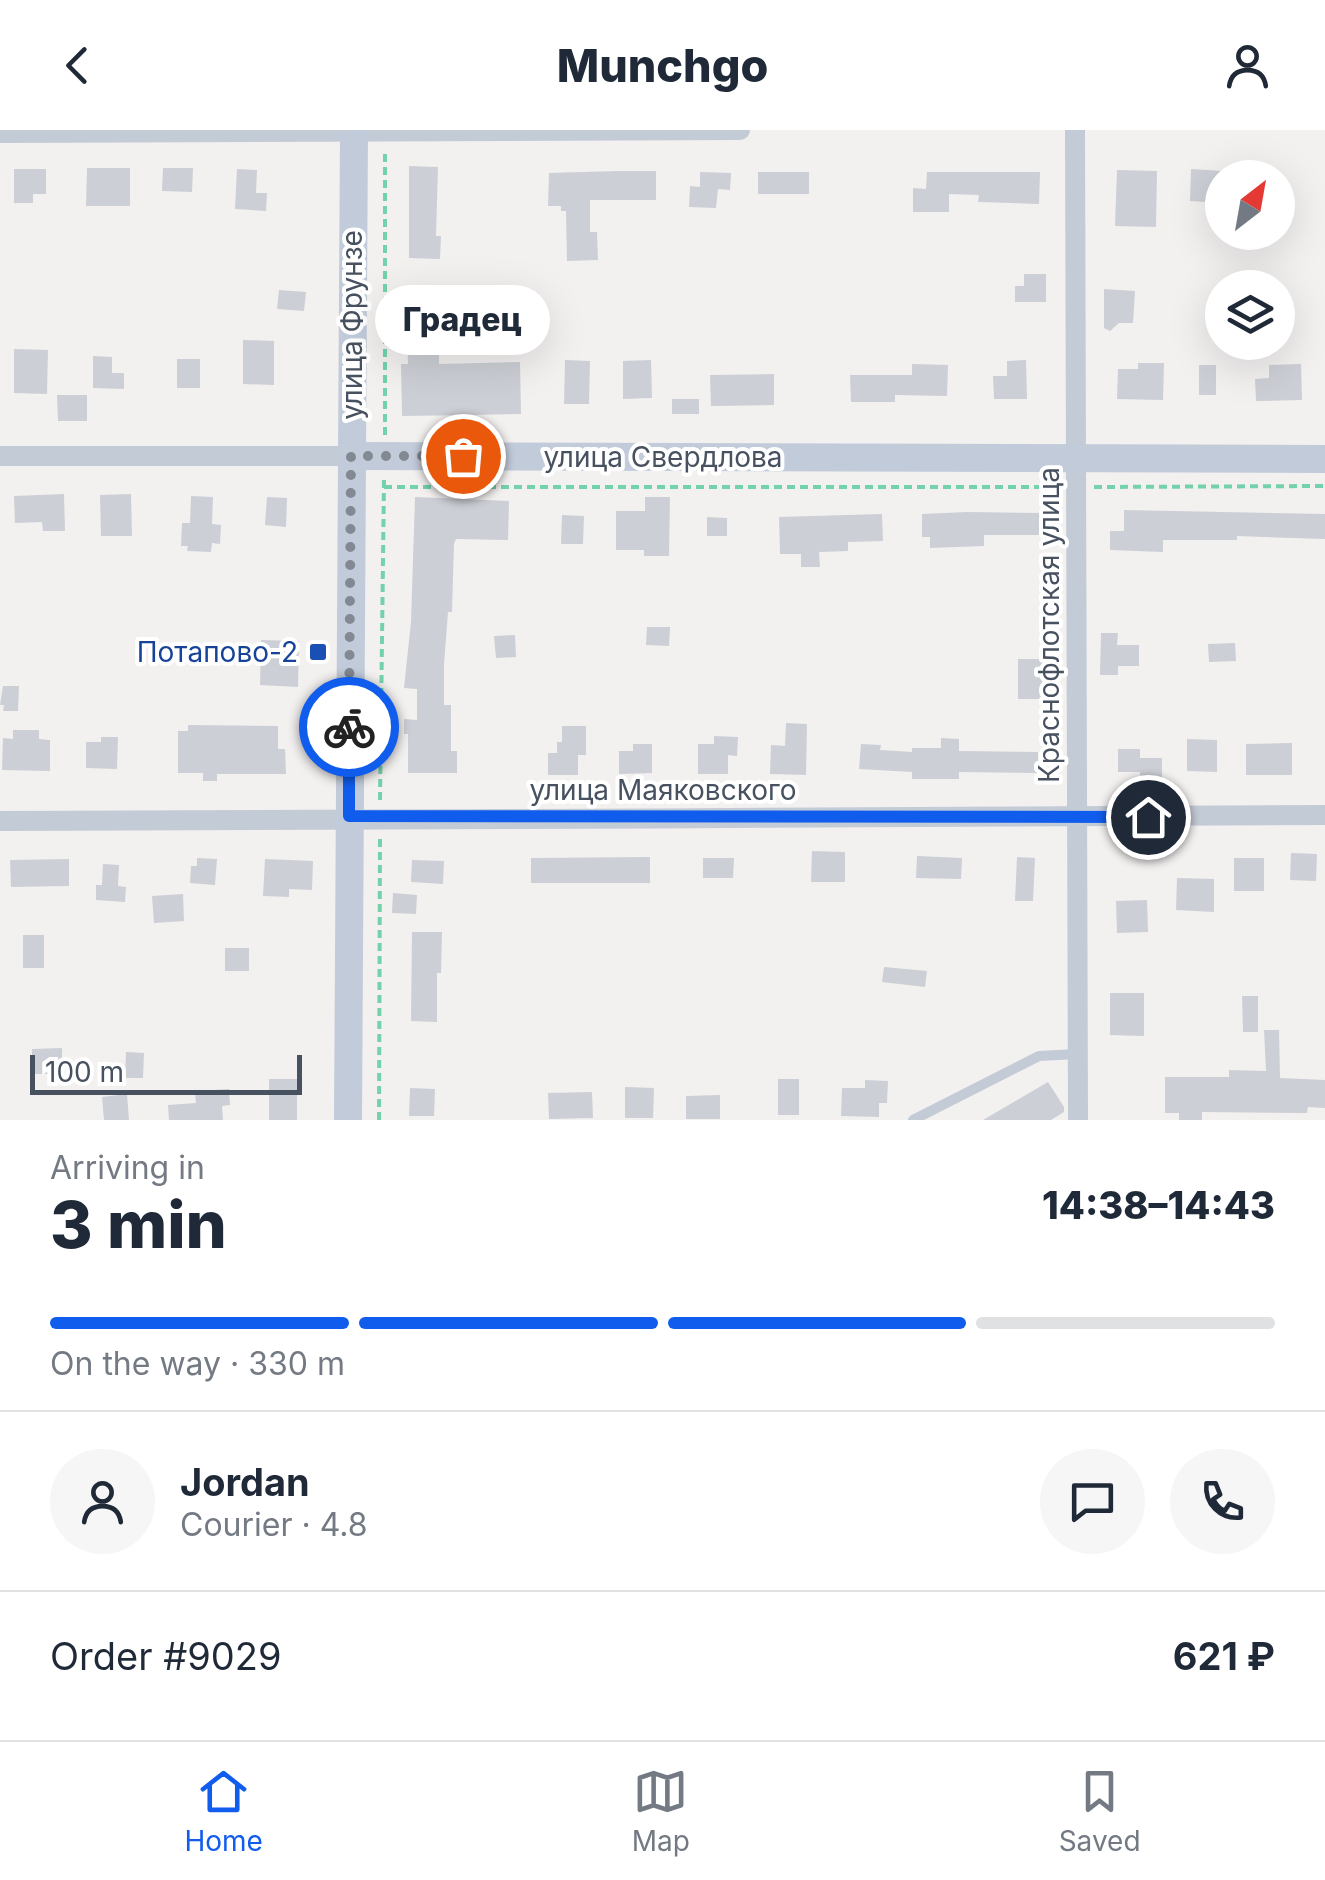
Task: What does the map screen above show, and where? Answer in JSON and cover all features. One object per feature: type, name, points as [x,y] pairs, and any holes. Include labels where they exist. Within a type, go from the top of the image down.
[{"type":"main road","name":"улица Фрунзе","points":[[348,1120],[354,131]]},
{"type":"main road","name":"улица Свердлова","points":[[351,456],[1325,459]]},
{"type":"street","points":[[0,133],[740,130]]},
{"type":"street","name":"Краснофлотская улица","points":[[1074,1118],[1078,1054],[1075,130]]},
{"type":"street","name":"улица Свердлова","points":[[0,456],[351,456]]},
{"type":"street","name":"улица Маяковского","points":[[0,821],[349,816],[1325,815]]},
{"type":"lane","points":[[913,1120],[1039,1056],[1078,1054]]},
{"type":"path","points":[[379,1120],[385,132]]},
{"type":"path","points":[[384,487],[1325,486]]},
{"type":"building","points":[[409,166],[438,167],[436,236],[441,236],[440,259],[409,258]]},
{"type":"building","points":[[87,168],[130,168],[130,206],[86,206]]},
{"type":"building","points":[[163,168],[193,168],[192,192],[162,191]]},
{"type":"building","points":[[14,169],[46,169],[46,194],[33,194],[33,203],[14,203]]},
{"type":"building","points":[[237,169],[257,170],[256,193],[267,193],[266,211],[235,209]]},
{"type":"building","points":[[1191,169],[1205,170],[1205,202],[1190,201]]},
{"type":"building","points":[[1117,170],[1157,171],[1156,227],[1115,226]]},
{"type":"building","points":[[656,171],[656,200],[590,200],[590,232],[597,232],[598,260],[567,261],[566,211],[561,211],[561,206],[548,206],[549,173]]},
{"type":"building","points":[[700,172],[731,173],[730,190],[718,189],[716,208],[689,207],[690,186],[700,187]]},
{"type":"building","points":[[758,172],[809,172],[809,194],[758,194]]},
{"type":"building","points":[[927,172],[1040,172],[1039,204],[978,202],[979,195],[949,194],[949,212],[913,212],[913,188],[926,189]]},
{"type":"building","points":[[1024,274],[1046,274],[1046,302],[1015,302],[1015,286],[1024,286]]},
{"type":"building","points":[[1104,289],[1135,291],[1133,323],[1119,323],[1110,331],[1104,328]]},
{"type":"building","points":[[279,290],[306,292],[304,311],[277,309]]},
{"type":"building","points":[[407,325],[439,325],[439,364],[520,362],[521,414],[402,416],[401,364],[408,364]]},
{"type":"building","points":[[243,340],[274,341],[274,385],[243,384]]},
{"type":"building","points":[[14,349],[48,350],[47,394],[14,393]]},
{"type":"building","points":[[93,356],[112,357],[112,373],[124,373],[124,389],[93,388]]},
{"type":"building","points":[[177,359],[200,359],[200,388],[177,388]]},
{"type":"building","points":[[565,360],[590,361],[589,404],[564,404]]},
{"type":"building","points":[[651,360],[652,398],[623,399],[623,361]]},
{"type":"building","points":[[1026,360],[1027,399],[994,399],[993,376],[1007,376],[1007,361]]},
{"type":"building","points":[[1138,363],[1164,363],[1163,400],[1117,399],[1118,369],[1138,369]]},
{"type":"building","points":[[912,364],[948,365],[947,396],[895,395],[895,402],[851,402],[850,375],[912,375]]},
{"type":"building","points":[[1301,364],[1302,400],[1256,401],[1255,379],[1269,378],[1269,365]]},
{"type":"building","points":[[1199,365],[1216,365],[1216,395],[1199,395]]},
{"type":"building","points":[[774,374],[774,405],[711,406],[710,375]]},
{"type":"building","points":[[57,395],[87,395],[87,421],[58,421]]},
{"type":"building","points":[[672,399],[699,399],[699,414],[672,414]]},
{"type":"building","points":[[64,494],[65,531],[43,531],[42,522],[15,523],[14,496]]},
{"type":"building","points":[[131,494],[132,536],[101,536],[100,495]]},
{"type":"building","points":[[191,496],[213,497],[212,524],[221,525],[220,544],[212,543],[211,552],[187,551],[188,546],[181,546],[182,523],[190,523]]},
{"type":"building","points":[[267,497],[287,498],[286,527],[265,525]]},
{"type":"building","points":[[415,497],[509,501],[508,540],[456,539],[454,544],[444,705],[451,705],[451,751],[457,751],[457,773],[408,773],[404,719],[417,720],[417,689],[404,688],[411,622]]},
{"type":"building","points":[[645,497],[670,497],[669,556],[644,556],[644,550],[616,550],[616,511],[645,511]]},
{"type":"building","points":[[1124,510],[1325,514],[1325,539],[1237,536],[1237,540],[1163,540],[1163,552],[1110,550],[1110,531],[1124,531]]},
{"type":"building","points":[[1044,513],[1044,535],[984,535],[984,546],[930,548],[930,537],[922,537],[922,514]]},
{"type":"building","points":[[882,514],[883,541],[848,542],[848,551],[819,552],[820,567],[801,567],[801,554],[780,554],[779,517]]},
{"type":"building","points":[[562,515],[584,516],[583,544],[561,544]]},
{"type":"building","points":[[707,517],[727,518],[727,536],[707,536]]},
{"type":"building","points":[[647,627],[670,627],[669,646],[646,645]]},
{"type":"building","points":[[1101,633],[1118,633],[1117,645],[1139,645],[1139,666],[1118,666],[1118,675],[1100,675]]},
{"type":"building","points":[[515,635],[516,657],[496,658],[494,636]]},
{"type":"building","points":[[261,640],[299,641],[298,687],[260,685]]},
{"type":"building","points":[[1235,643],[1236,661],[1209,662],[1208,644]]},
{"type":"building","points":[[1018,659],[1046,659],[1046,699],[1018,699]]},
{"type":"building","points":[[3,686],[19,686],[18,711],[3,711]]},
{"type":"building","points":[[786,723],[807,724],[806,775],[770,774],[771,745],[785,746]]},
{"type":"building","points":[[188,725],[278,726],[278,749],[285,749],[286,774],[217,774],[217,781],[203,781],[203,773],[178,773],[178,731],[188,731]]},
{"type":"building","points":[[562,726],[586,726],[586,755],[578,755],[578,775],[548,775],[548,753],[557,753]]},
{"type":"building","points":[[13,730],[39,730],[39,739],[50,740],[50,771],[2,770],[3,738],[13,739]]},
{"type":"building","points":[[714,736],[738,737],[737,756],[728,755],[728,774],[698,774],[698,744],[714,744]]},
{"type":"building","points":[[101,737],[118,737],[117,769],[86,768],[86,742],[101,742]]},
{"type":"building","points":[[941,738],[959,739],[959,751],[1038,752],[1038,773],[959,772],[959,779],[912,779],[912,772],[859,769],[861,744],[912,752],[912,748],[941,748]]},
{"type":"building","points":[[1187,739],[1217,740],[1217,772],[1187,771]]},
{"type":"building","points":[[1292,743],[1292,775],[1246,775],[1246,744]]},
{"type":"building","points":[[633,744],[652,744],[652,773],[619,774],[619,751],[633,751]]},
{"type":"building","points":[[1118,749],[1140,749],[1140,758],[1162,758],[1162,780],[1140,780],[1140,772],[1118,772]]},
{"type":"building","points":[[812,851],[845,852],[845,882],[811,882]]},
{"type":"building","points":[[1291,853],[1317,854],[1316,881],[1290,880]]},
{"type":"building","points":[[917,856],[962,858],[961,879],[916,878]]},
{"type":"building","points":[[650,857],[650,883],[531,883],[531,858]]},
{"type":"building","points":[[1017,857],[1035,858],[1033,901],[1015,901]]},
{"type":"building","points":[[197,858],[217,859],[215,885],[190,883],[191,866],[197,866]]},
{"type":"building","points":[[703,858],[734,858],[733,878],[703,878]]},
{"type":"building","points":[[1234,858],[1264,858],[1264,891],[1234,891]]},
{"type":"building","points":[[69,859],[69,886],[11,887],[10,860]]},
{"type":"building","points":[[265,859],[313,861],[312,890],[289,889],[289,897],[263,896]]},
{"type":"building","points":[[412,860],[444,861],[443,884],[411,882]]},
{"type":"building","points":[[103,864],[119,865],[118,886],[126,887],[125,902],[96,900],[96,885],[102,885]]},
{"type":"building","points":[[1177,878],[1214,879],[1214,912],[1176,910]]},
{"type":"building","points":[[393,893],[417,895],[416,914],[392,913]]},
{"type":"building","points":[[183,894],[184,921],[154,923],[152,896]]},
{"type":"building","points":[[1147,900],[1148,932],[1117,933],[1116,901]]},
{"type":"building","points":[[412,932],[442,932],[437,1022],[411,1021]]},
{"type":"building","points":[[23,935],[44,935],[44,968],[23,968]]},
{"type":"building","points":[[225,948],[249,948],[249,971],[225,971]]},
{"type":"building","points":[[884,967],[927,971],[925,987],[882,982]]},
{"type":"building","points":[[1110,993],[1144,993],[1144,1036],[1110,1035]]},
{"type":"building","points":[[1242,996],[1258,996],[1258,1032],[1243,1032]]},
{"type":"building","points":[[1264,1030],[1279,1030],[1280,1078],[1325,1080],[1325,1108],[1308,1107],[1307,1113],[1202,1112],[1202,1120],[1179,1120],[1179,1113],[1165,1113],[1165,1077],[1229,1077],[1229,1070],[1266,1071]]},
{"type":"building","points":[[62,1048],[62,1074],[32,1074],[32,1049]]},
{"type":"building","points":[[126,1052],[144,1053],[143,1078],[125,1078]]},
{"type":"building","points":[[269,1079],[297,1079],[297,1120],[269,1120]]},
{"type":"building","points":[[778,1079],[799,1079],[799,1115],[778,1115]]},
{"type":"building","points":[[865,1080],[888,1081],[887,1103],[879,1103],[879,1117],[841,1116],[842,1088],[865,1088]]},
{"type":"building","points":[[1048,1082],[1064,1107],[1064,1112],[1051,1120],[983,1120]]},
{"type":"building","points":[[625,1087],[654,1088],[653,1118],[625,1118]]},
{"type":"building","points":[[410,1088],[435,1089],[434,1116],[409,1116]]},
{"type":"building","points":[[229,1089],[230,1105],[222,1106],[223,1120],[169,1120],[168,1105],[196,1103],[195,1091]]},
{"type":"building","points":[[592,1092],[593,1118],[549,1119],[548,1093]]},
{"type":"building","points":[[127,1094],[129,1120],[104,1120],[102,1097]]},
{"type":"building","points":[[720,1095],[720,1119],[686,1119],[686,1096]]},
{"type":"way so far","points":[[349,727],[351,456],[463,456]]},
{"type":"place","name":"Градец","points":[[463,456]]},
{"type":"place","name":"Потапово-2","points":[[318,652]]},
{"type":"route","points":[[349,727],[349,816],[1148,817]]}]
